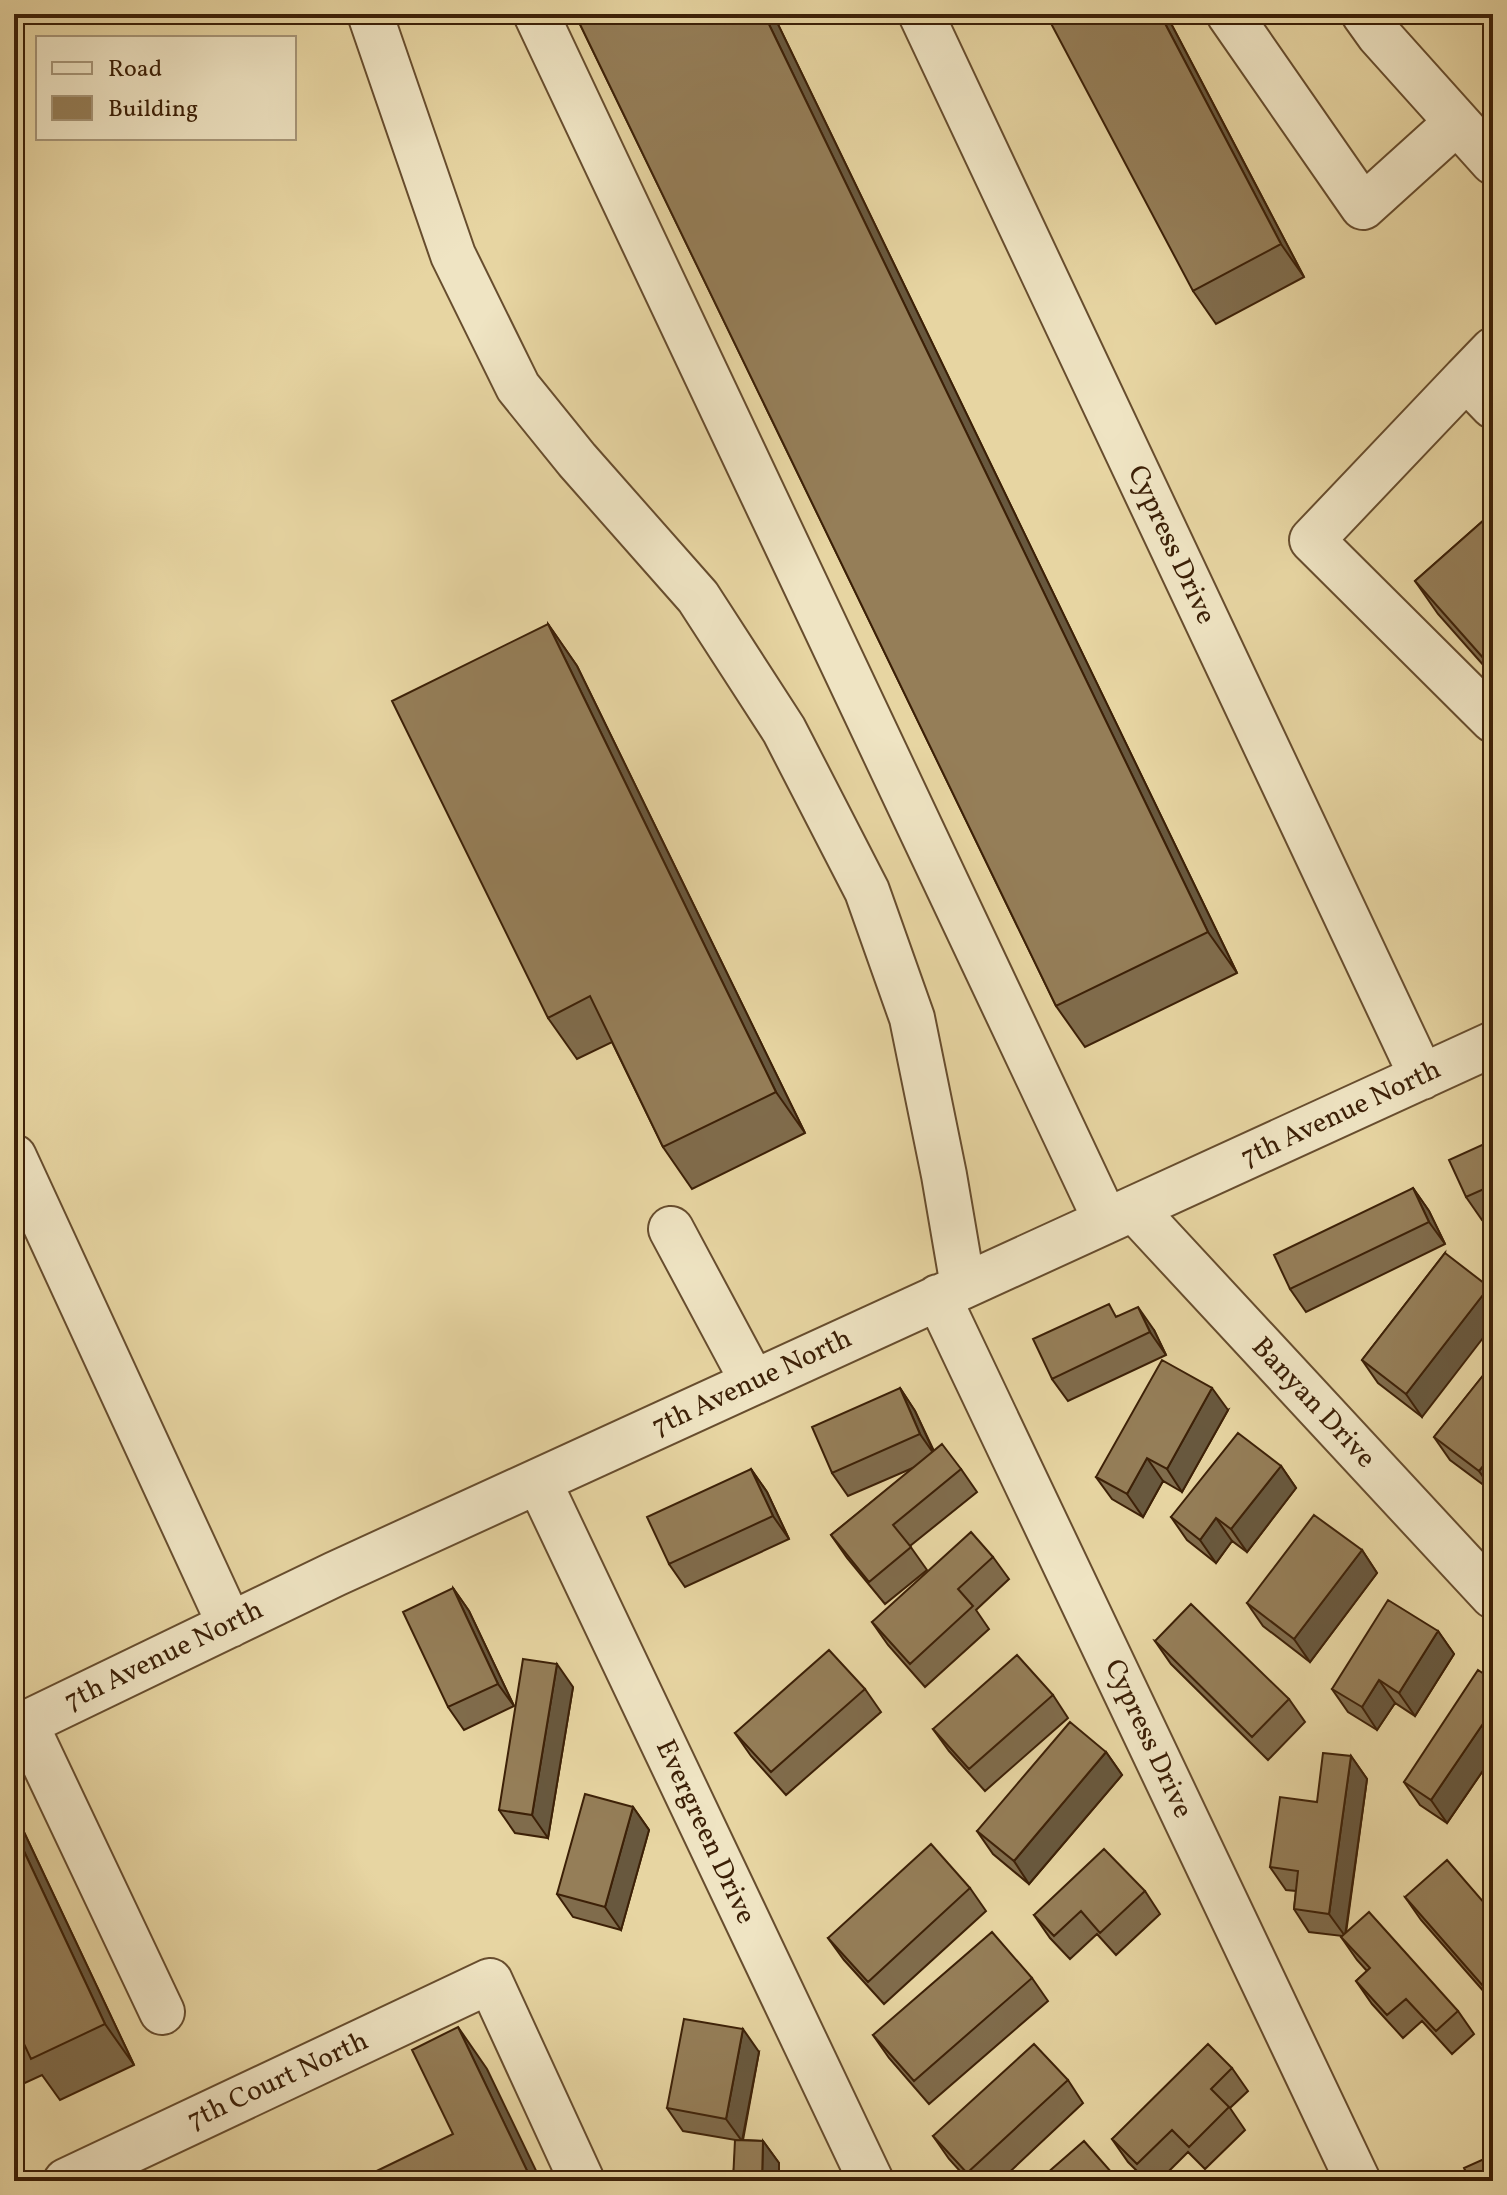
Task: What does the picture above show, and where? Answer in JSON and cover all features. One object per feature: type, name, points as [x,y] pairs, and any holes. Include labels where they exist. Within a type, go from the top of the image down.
[{"type":"street","name":"Cypress Drive","points":[[370,14],[453,255],[518,387],[577,460],[698,597],[784,730],[867,891],[912,1018],[944,1175],[950,1291],[1358,2181]]},
{"type":"street","name":"Banyan Drive","points":[[536,14],[1120,1215],[1493,1596]]},
{"type":"street","name":"Cypress Drive","points":[[921,14],[1422,1077]]},
{"type":"street","points":[[1229,14],[1363,207],[1457,122]]},
{"type":"street","points":[[1364,14],[1379,35],[1493,162]]},
{"type":"street","points":[[1484,378],[1312,540],[1493,720]]},
{"type":"street","name":"7th Avenue North","points":[[20,1726],[335,1574],[1493,1044]]},
{"type":"street","points":[[14,1157],[230,1625]]},
{"type":"street","points":[[671,1229],[753,1382]]},
{"type":"street","name":"Evergreen Drive","points":[[539,1482],[871,2181]]},
{"type":"street","points":[[20,1726],[162,2012]]},
{"type":"street","name":"7th Court North","points":[[66,2181],[490,1981],[582,2181]]},
{"type":"building","points":[[575,14],[764,14],[1208,932],[1056,1006]]},
{"type":"building","points":[[1046,14],[1160,14],[1281,244],[1193,291]]},
{"type":"building","points":[[1493,512],[1493,669],[1415,581]]},
{"type":"building","points":[[548,624],[776,1092],[663,1147],[590,996],[548,1018],[392,701]]},
{"type":"building","points":[[1493,1140],[1493,1185],[1466,1197],[1449,1160]]},
{"type":"building","points":[[1413,1188],[1429,1222],[1290,1289],[1274,1255]]},
{"type":"building","points":[[1445,1253],[1489,1287],[1406,1394],[1362,1360]]},
{"type":"building","points":[[1109,1304],[1116,1317],[1138,1307],[1150,1332],[1052,1379],[1033,1339]]},
{"type":"building","points":[[1162,1360],[1212,1388],[1167,1469],[1147,1458],[1127,1494],[1096,1477]]},
{"type":"building","points":[[1493,1363],[1493,1454],[1479,1471],[1434,1437]]},
{"type":"building","points":[[900,1388],[920,1434],[832,1473],[812,1427]]},
{"type":"building","points":[[1238,1433],[1281,1466],[1231,1529],[1216,1518],[1200,1540],[1171,1517]]},
{"type":"building","points":[[942,1444],[961,1469],[893,1525],[911,1547],[869,1582],[831,1535]]},
{"type":"building","points":[[751,1469],[773,1516],[669,1564],[647,1517]]},
{"type":"building","points":[[1314,1515],[1362,1550],[1294,1639],[1247,1603]]},
{"type":"building","points":[[971,1532],[993,1557],[958,1589],[973,1606],[910,1664],[872,1622]]},
{"type":"building","points":[[453,1588],[498,1684],[448,1707],[403,1612]]},
{"type":"building","points":[[1388,1600],[1438,1631],[1399,1693],[1379,1680],[1362,1707],[1332,1689]]},
{"type":"building","points":[[1191,1604],[1289,1699],[1252,1737],[1155,1641]]},
{"type":"building","points":[[829,1650],[865,1689],[771,1772],[735,1733]]},
{"type":"building","points":[[1017,1655],[1053,1695],[969,1769],[933,1729]]},
{"type":"building","points":[[523,1659],[557,1664],[532,1815],[499,1810]]},
{"type":"building","points":[[1478,1670],[1493,1680],[1493,1709],[1431,1800],[1404,1782]]},
{"type":"building","points":[[1070,1722],[1106,1752],[1014,1861],[977,1831]]},
{"type":"building","points":[[1323,1753],[1351,1756],[1329,1914],[1294,1909],[1298,1871],[1270,1867],[1280,1797],[1317,1802]]},
{"type":"building","points":[[585,1794],[633,1807],[605,1907],[557,1894]]},
{"type":"building","points":[[14,1830],[105,2024],[31,2059],[18,2031],[14,2033]]},
{"type":"building","points":[[931,1844],[970,1888],[868,1982],[828,1938]]},
{"type":"building","points":[[1104,1849],[1145,1891],[1100,1933],[1081,1911],[1054,1936],[1034,1915]]},
{"type":"building","points":[[1447,1860],[1493,1913],[1493,1991],[1490,1994],[1405,1897]]},
{"type":"building","points":[[1369,1912],[1458,2011],[1436,2031],[1406,1999],[1387,2015],[1356,1981],[1370,1968],[1341,1937]]},
{"type":"building","points":[[992,1932],[1032,1978],[914,2081],[873,2035]]},
{"type":"building","points":[[684,2019],[743,2029],[726,2119],[667,2108]]},
{"type":"building","points":[[458,2027],[532,2181],[356,2181],[453,2134],[412,2050]]},
{"type":"building","points":[[1034,2044],[1068,2080],[967,2173],[933,2136]]},
{"type":"building","points":[[1208,2044],[1232,2068],[1211,2089],[1229,2107],[1189,2147],[1172,2130],[1137,2164],[1112,2139]]},
{"type":"building","points":[[735,2140],[763,2141],[762,2181],[733,2181]]},
{"type":"building","points":[[1084,2141],[1119,2181],[1038,2181]]},
{"type":"building","points":[[1493,2155],[1493,2181],[1470,2181],[1464,2168]]}]
